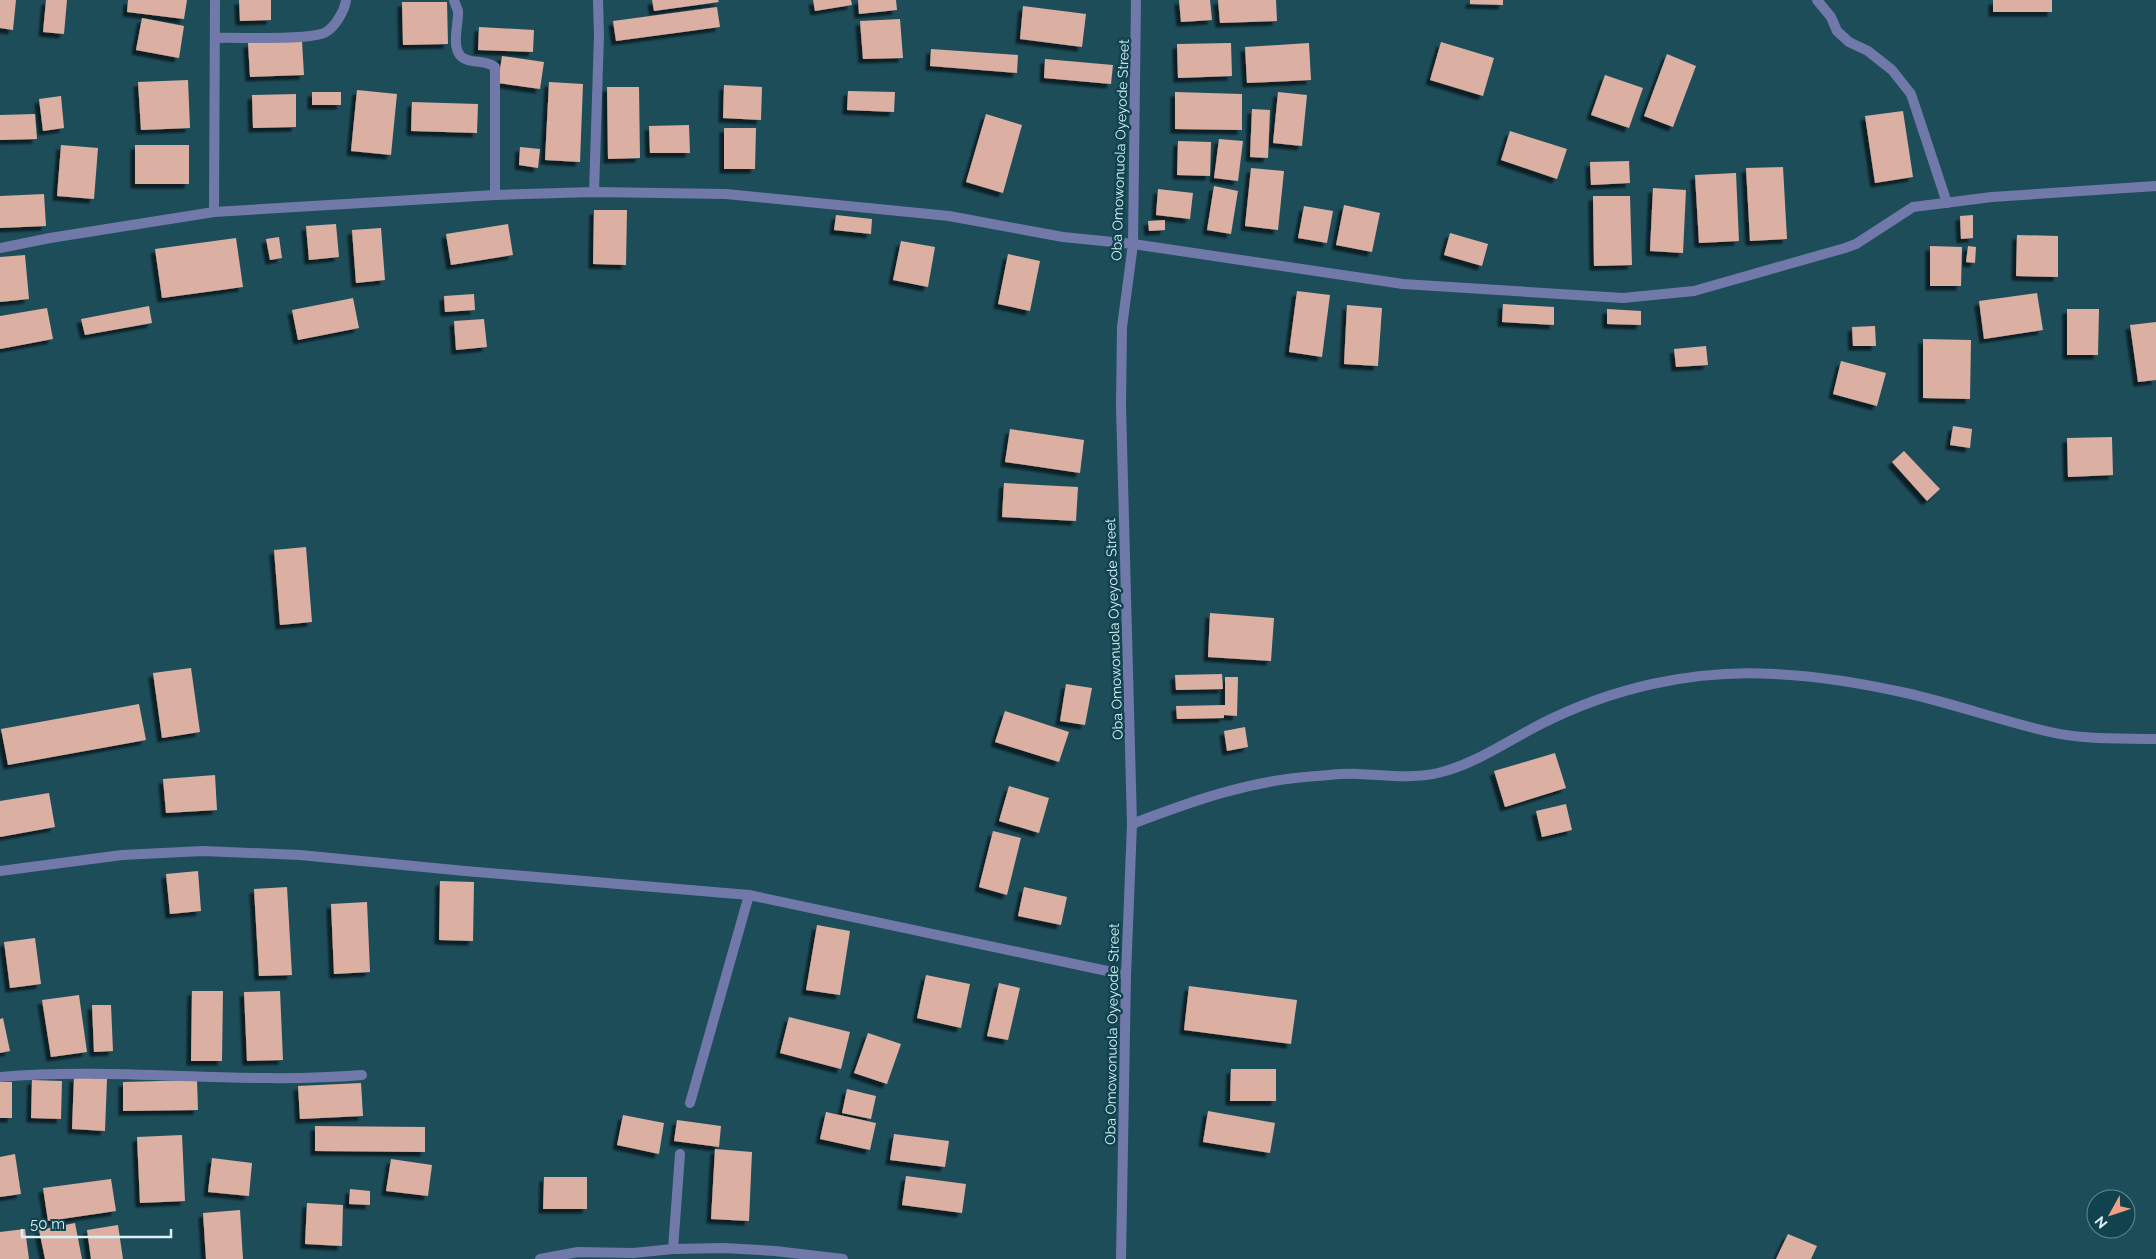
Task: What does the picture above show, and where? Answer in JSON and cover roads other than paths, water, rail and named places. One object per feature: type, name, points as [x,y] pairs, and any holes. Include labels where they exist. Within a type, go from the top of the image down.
[{"type":"street","points":[[214,212],[215,0]]},
{"type":"street","points":[[215,38],[308,37],[326,32],[338,20],[346,0]]},
{"type":"street","points":[[454,0],[458,11],[456,45],[460,54],[465,59],[487,61],[495,67],[495,196]]},
{"type":"street","points":[[594,192],[598,0]]},
{"type":"street","name":"Oba Omowonuola Oyeyode Street","points":[[1121,1259],[1126,975],[1132,824],[1121,406],[1122,327],[1133,244],[1136,0]]},
{"type":"street","points":[[1817,0],[1831,17],[1837,32],[1849,42],[1868,51],[1892,70],[1912,94],[1947,202]]},
{"type":"street","points":[[0,248],[50,238],[214,212],[594,192],[726,194],[949,216],[1063,237],[1133,244],[1403,284],[1623,298],[1694,291],[1845,248],[1856,244],[1913,207],[1992,197],[2156,186]]},
{"type":"street","points":[[1132,824],[1202,798],[1239,787],[1282,779],[1355,774],[1404,776],[1436,773],[1461,766],[1538,725],[1587,702],[1646,684],[1722,674],[1775,674],[1837,682],[1906,693],[2052,732],[2097,738],[2156,739]]},
{"type":"street","points":[[0,871],[122,854],[203,851],[300,855],[749,895],[1126,975]]},
{"type":"street","points":[[690,1103],[749,895]]},
{"type":"street","points":[[0,1077],[94,1075],[313,1079],[362,1075]]},
{"type":"street","points":[[673,1249],[680,1154]]},
{"type":"street","points":[[540,1259],[578,1252],[633,1253],[673,1249],[724,1248],[775,1251],[843,1259]]}]
